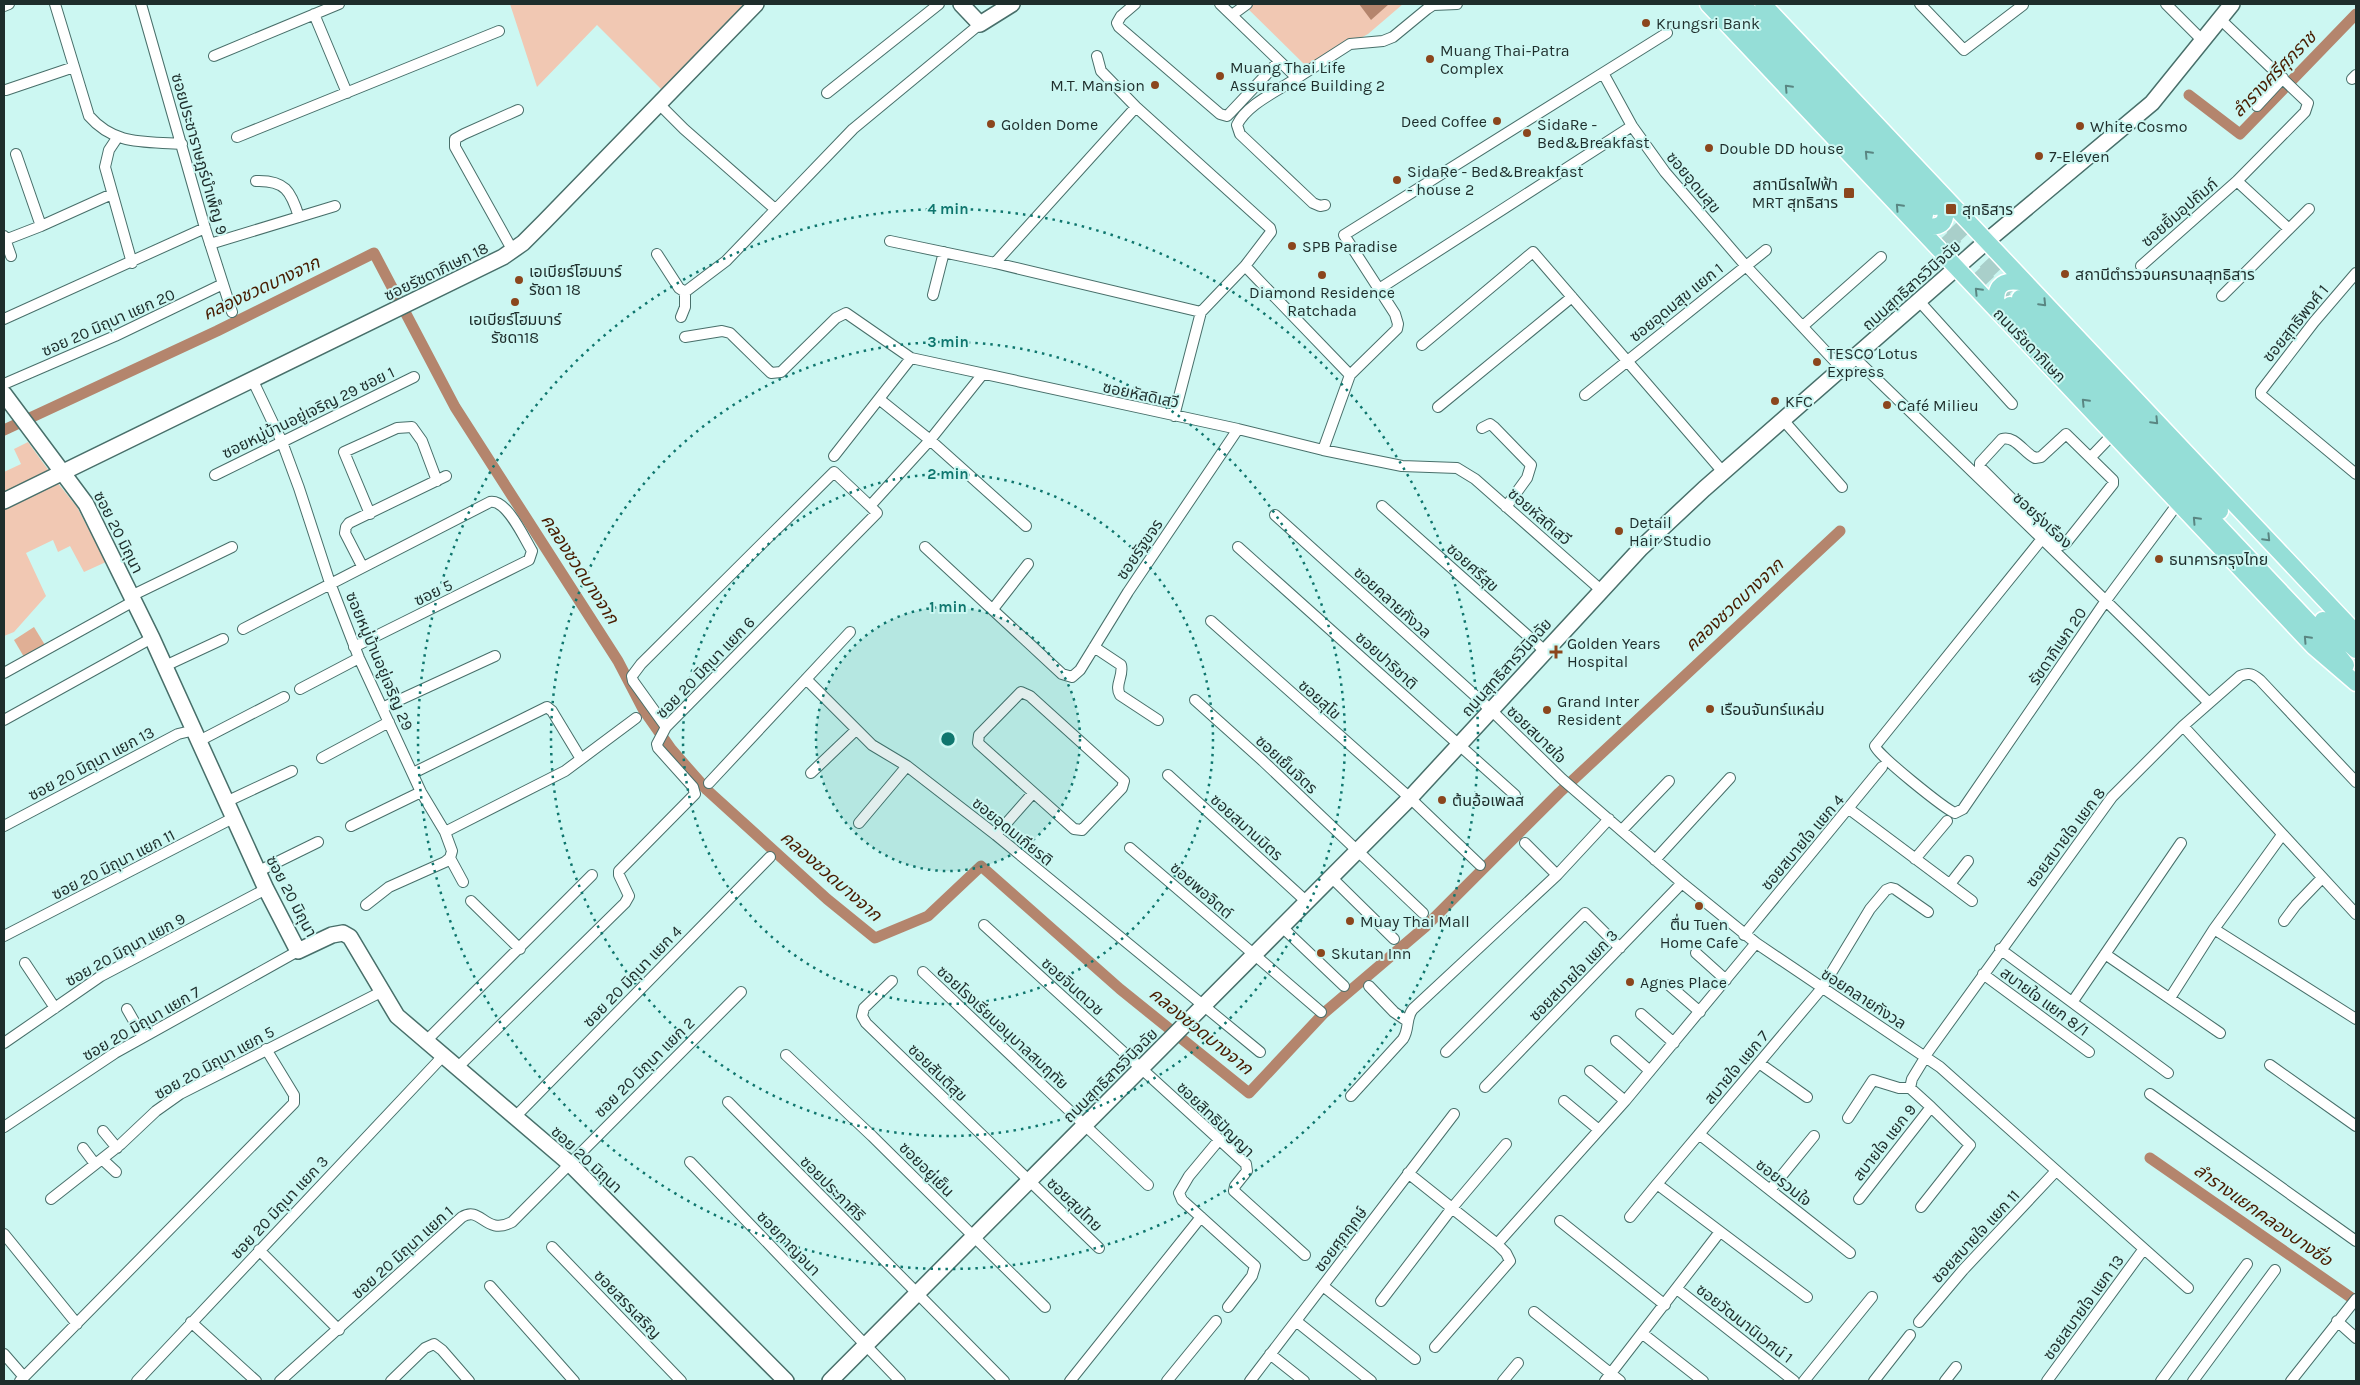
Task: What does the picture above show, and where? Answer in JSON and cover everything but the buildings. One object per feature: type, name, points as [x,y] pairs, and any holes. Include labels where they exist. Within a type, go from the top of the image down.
[{"type":"main road","name":"ถนนรัชดาภิเษก","points":[[1708,4],[1930,211],[1987,241],[2014,300],[2114,433],[2314,647],[2356,683]]},
{"type":"main road","name":"ถนนรัชดาภิเษก","points":[[1726,4],[1930,211]]},
{"type":"main road","name":"ถนนรัชดาภิเษก","points":[[1742,4],[1930,211]]},
{"type":"main road","name":"ถนนรัชดาภิเษก","points":[[1763,4],[1930,211],[1956,268],[2014,300],[2356,633]]},
{"type":"main road","name":"ถนนรัชดาภิเษก","points":[[2014,300],[2335,634],[2356,650]]},
{"type":"main road","name":"ถนนรัชดาภิเษก","points":[[2014,300],[2327,641],[2356,678]]},
{"type":"street","points":[[4,6],[9,4]]},
{"type":"street","points":[[55,4],[89,116],[103,130],[117,138],[182,144]]},
{"type":"street","name":"ซอยประชาราษฎร์บำเพ็ญ 9","points":[[141,4],[205,228],[232,312]]},
{"type":"street","points":[[214,56],[340,4]]},
{"type":"street","name":"ซอยรัชดาภิเษก 18","points":[[4,501],[253,381],[512,251],[756,4]]},
{"type":"street","points":[[827,93],[939,4]]},
{"type":"street","points":[[961,4],[980,24]]},
{"type":"street","points":[[685,292],[726,261],[853,129],[980,24],[1012,4]]},
{"type":"street","points":[[1135,4],[1121,16],[1117,23],[1119,27],[1224,116],[1230,113],[1279,61]]},
{"type":"street","points":[[1220,4],[1296,78]]},
{"type":"street","points":[[1232,15],[1247,4]]},
{"type":"street","points":[[1325,205],[1320,206],[1313,203],[1240,134],[1237,125],[1241,117],[1251,108],[1350,44],[1383,41],[1393,37],[1427,9],[1433,6],[1456,4]]},
{"type":"street","points":[[1920,4],[1964,50],[2023,4]]},
{"type":"street","points":[[2166,4],[2203,41]]},
{"type":"street","name":"ถนนสุทธิสารวินิจฉัย","points":[[835,1380],[916,1294],[1410,798],[1646,543],[1723,472],[1784,421],[1987,241],[2152,103],[2232,4]]},
{"type":"street","points":[[314,14],[347,93]]},
{"type":"street","name":"ซอยยิ้มอุปถัมภ์","points":[[2141,266],[2238,181],[2305,112],[2308,103],[2220,19]]},
{"type":"street","points":[[237,137],[499,31]]},
{"type":"street","points":[[1323,450],[1350,375],[1396,329],[1398,324],[1395,314],[1344,235],[1667,33]]},
{"type":"street","points":[[1097,56],[1101,71],[1136,107],[1270,228],[1268,238],[1201,312],[1174,416]]},
{"type":"street","points":[[6,90],[74,67]]},
{"type":"street","name":"ซอยอุดมสุข","points":[[1603,73],[1632,126],[1665,172],[1745,265],[1842,369]]},
{"type":"street","points":[[2257,106],[2284,80]]},
{"type":"street","points":[[659,104],[684,129],[775,210]]},
{"type":"street","points":[[995,263],[1136,107]]},
{"type":"street","points":[[512,251],[455,147],[456,139],[464,134],[518,110]]},
{"type":"street","points":[[1379,289],[1632,126]]},
{"type":"street","points":[[117,138],[109,150],[105,167],[132,263]]},
{"type":"street","points":[[16,154],[42,226]]},
{"type":"street","points":[[256,181],[273,181],[286,189],[293,199],[300,217]]},
{"type":"street","name":"ซอยยิ้มอุปถัมภ์","points":[[2238,181],[2289,229]]},
{"type":"street","points":[[10,256],[4,238],[42,226],[112,194]]},
{"type":"street","points":[[210,244],[335,206]]},
{"type":"street","points":[[2222,296],[2309,209]]},
{"type":"street","points":[[4,320],[205,228]]},
{"type":"street","points":[[890,241],[995,263],[1201,312]]},
{"type":"street","name":"ซอยอุดมสุข แยก 1","points":[[1586,394],[1766,250]]},
{"type":"street","points":[[933,295],[944,252]]},
{"type":"street","points":[[1422,345],[1530,253],[1535,254],[1626,362],[1723,472]]},
{"type":"street","points":[[657,254],[679,288],[685,292]]},
{"type":"street","points":[[1803,326],[1881,257]]},
{"type":"street","points":[[1244,266],[1350,375]]},
{"type":"street","name":"ซอยสุทธิพงศ์ 1","points":[[2356,273],[2314,322],[2261,391],[2261,395],[2356,474]]},
{"type":"street","name":"ซอย 20 มิถุนา แยก 20","points":[[4,384],[151,320],[223,284]]},
{"type":"street","points":[[681,317],[685,307],[685,292]]},
{"type":"street","points":[[1438,407],[1572,297]]},
{"type":"street","points":[[1919,301],[2012,404]]},
{"type":"street","name":"ซอยหัสดิเสวี","points":[[685,337],[722,331],[730,333],[771,373],[776,374],[781,372],[836,318],[846,313],[911,358],[1402,466],[1458,468],[1468,473],[1601,590]]},
{"type":"street","points":[[834,456],[911,358]]},
{"type":"street","name":"ซอยรุ่งเรือง","points":[[1855,358],[2041,540],[2107,599],[2209,703]]},
{"type":"street","points":[[665,729],[633,682],[632,676],[641,664],[834,472],[870,506],[930,440],[982,375]]},
{"type":"street","name":"ซอยหมู่บ้านอยู่เจริญ 29 ซอย 1","points":[[216,475],[414,377]]},
{"type":"street","name":"ซอยหมู่บ้านอยู่เจริญ 29","points":[[253,381],[282,442],[354,647],[414,773],[421,792],[445,832],[452,851],[450,858],[463,882]]},
{"type":"street","name":"ซอย 20 มิถุนา","points":[[4,394],[86,504],[152,638],[228,801],[266,889],[298,951],[332,935],[343,933],[356,944],[397,1016],[444,1054],[569,1163],[786,1381]]},
{"type":"street","points":[[879,399],[930,440],[1026,526]]},
{"type":"street","points":[[1784,421],[1842,487]]},
{"type":"street","points":[[1482,428],[1490,424],[1494,427],[1531,465],[1527,478],[1506,507]]},
{"type":"street","points":[[243,629],[362,566],[345,533],[349,523],[370,514],[441,479],[422,442],[412,428],[398,428],[344,452],[370,514]]},
{"type":"street","name":"ซอยรัฐขจร","points":[[993,609],[1062,674],[1072,677],[1075,675],[1128,592],[1238,429]]},
{"type":"street","points":[[2091,457],[2114,433]]},
{"type":"street","points":[[2066,434],[2091,457],[2113,480],[2113,484],[2066,543],[2059,546],[1980,467],[1980,463],[2002,438],[2007,437],[2035,458],[2041,457],[2066,434]]},
{"type":"street","name":"ซอย 5","points":[[354,647],[525,564],[529,560],[532,551],[503,505],[495,501],[362,566]]},
{"type":"street","name":"รัชดาภิเษก 20","points":[[2041,540],[1875,746],[1877,752],[1951,811],[1959,812],[1963,809],[2107,599],[2179,502]]},
{"type":"street","name":"ซอย 20 มิถุนา แยก 6","points":[[458,1067],[625,903],[629,896],[619,876],[619,871],[695,794],[693,787],[662,753],[658,744],[665,729],[877,513],[870,506]]},
{"type":"street","name":"ซอยศรีสุข","points":[[1382,506],[1545,651]]},
{"type":"street","name":"ซอยคลายกังวล","points":[[1275,515],[1491,710]]},
{"type":"street","points":[[4,673],[133,599],[232,547]]},
{"type":"street","points":[[924,547],[993,609],[1028,564]]},
{"type":"street","name":"ซอยปาริชาติ","points":[[1238,547],[1516,795]]},
{"type":"street","name":"ซอยสุโข","points":[[1211,621],[1410,798],[1480,865]]},
{"type":"street","points":[[709,783],[850,632]]},
{"type":"street","points":[[4,720],[152,638]]},
{"type":"street","points":[[165,666],[223,639]]},
{"type":"street","points":[[1094,647],[1121,665],[1122,669],[1117,690],[1120,695],[1158,720]]},
{"type":"street","points":[[382,708],[495,656]]},
{"type":"street","points":[[300,689],[359,658]]},
{"type":"street","name":"ซอยสบายใจ แยก 8","points":[[1926,1056],[2000,949],[2112,797],[2183,726],[2247,673],[2260,680],[2356,782]]},
{"type":"street","name":"ซอยอุดมเกียรติ","points":[[806,679],[856,730],[881,752],[907,766],[996,835],[1260,1052]]},
{"type":"street","points":[[1021,692],[1030,696],[1124,781],[1122,788],[1087,828],[1079,830],[1033,793],[977,740],[979,735],[1021,692]]},
{"type":"street","name":"ซอย 20 มิถุนา แยก 13","points":[[4,826],[178,734],[197,736],[284,697]]},
{"type":"street","name":"ซอยเย็นจิตร","points":[[1195,700],[1358,850],[1423,913]]},
{"type":"street","points":[[414,773],[547,707],[552,711],[581,759]]},
{"type":"street","name":"ซอยสบายใจ","points":[[1491,710],[1562,779]]},
{"type":"street","points":[[445,832],[554,776],[581,759],[636,718]]},
{"type":"street","points":[[322,758],[389,722]]},
{"type":"street","points":[[2183,726],[2356,914]]},
{"type":"street","points":[[811,773],[856,730]]},
{"type":"street","points":[[859,823],[907,766]]},
{"type":"street","name":"ซอยสบายใจ แยก 4","points":[[1744,934],[1882,767]]},
{"type":"street","points":[[228,801],[292,770]]},
{"type":"street","name":"ซอยสมานมิตร","points":[[1168,775],[1307,902]]},
{"type":"street","points":[[1655,860],[1730,778]]},
{"type":"street","name":"ซอยคลายกังวล","points":[[1562,779],[1744,934],[1926,1056],[2188,1288]]},
{"type":"street","points":[[1622,830],[1669,781]]},
{"type":"street","points":[[351,826],[421,792]]},
{"type":"street","points":[[996,835],[1033,793]]},
{"type":"street","points":[[1849,809],[1972,901]]},
{"type":"street","name":"ซอย 20 มิถุนา แยก 11","points":[[4,936],[235,817]]},
{"type":"street","points":[[1351,1096],[1403,1039],[1408,1029],[1407,1021],[1413,1009],[1557,875],[1609,820]]},
{"type":"street","points":[[1915,859],[1947,821]]},
{"type":"street","points":[[2170,998],[2214,929],[2282,835]]},
{"type":"street","points":[[259,872],[318,842]]},
{"type":"street","points":[[2073,1001],[2181,842]]},
{"type":"street","points":[[1525,843],[1557,875]]},
{"type":"street","name":"ซอยพอจิตต์","points":[[1130,848],[1321,1012]]},
{"type":"street","name":"ซอย 20 มิถุนา แยก 4","points":[[515,1117],[770,857]]},
{"type":"street","points":[[366,905],[389,887],[450,858]]},
{"type":"street","points":[[1950,884],[1968,861]]},
{"type":"street","points":[[427,1040],[592,875]]},
{"type":"street","points":[[1331,877],[1394,939]]},
{"type":"street","points":[[2284,921],[2296,905],[2322,878]]},
{"type":"street","name":"ซอยสบายใจ แยก 3","points":[[1485,1087],[1682,883]]},
{"type":"street","name":"สบายใจ แยก 7","points":[[1630,1217],[1822,988],[1870,910],[1886,890],[1891,888],[1895,890],[1928,912]]},
{"type":"street","name":"ซอย 20 มิถุนา แยก 9","points":[[4,1043],[101,976],[266,889]]},
{"type":"street","points":[[471,901],[520,949]]},
{"type":"street","points":[[1446,1052],[1586,913],[1620,948]]},
{"type":"street","name":"ซอยจินตเวช","points":[[984,925],[1141,1068]]},
{"type":"street","points":[[1282,927],[1344,986]]},
{"type":"street","points":[[2214,929],[2356,1019]]},
{"type":"street","points":[[1496,1244],[1625,1101],[1756,943]]},
{"type":"street","points":[[2000,949],[2073,1001],[2168,1073]]},
{"type":"street","name":"ซอย 20 มิถุนา แยก 7","points":[[4,1127],[115,1053],[298,951]]},
{"type":"street","points":[[1696,953],[1726,980]]},
{"type":"street","points":[[2105,954],[2220,1033]]},
{"type":"street","points":[[24,963],[54,1008]]},
{"type":"street","name":"ซอยโรงเรียนอนุบาลสมฤทัย","points":[[923,972],[1148,1185]]},
{"type":"street","name":"สบายใจ แยก 8/1","points":[[1983,974],[2089,1052]]},
{"type":"street","name":"ซอยสันติสุข","points":[[892,981],[864,1008],[862,1016],[866,1023],[1029,1181]]},
{"type":"street","points":[[1668,985],[1700,1012]]},
{"type":"street","points":[[1369,986],[1394,1012],[1407,1021]]},
{"type":"street","name":"ซอย 20 มิถุนา แยก 5","points":[[51,1199],[116,1148],[156,1111],[180,1094],[383,991]]},
{"type":"street","name":"ซอย 20 มิถุนา แยก 2","points":[[569,1163],[741,992]]},
{"type":"street","points":[[127,1009],[143,1037]]},
{"type":"street","points":[[1641,1014],[1674,1043]]},
{"type":"street","points":[[1616,1041],[1650,1071]]},
{"type":"street","points":[[4,1354],[22,1379],[294,1103],[294,1095],[266,1049]]},
{"type":"street","name":"ซอย 20 มิถุนา แยก 3","points":[[137,1381],[444,1054]]},
{"type":"street","name":"ซอยอยู่เย็น","points":[[786,1055],[1045,1307]]},
{"type":"street","name":"สบายใจ แยก 9","points":[[1859,1199],[1930,1107],[1910,1088],[1912,1078],[1926,1056]]},
{"type":"street","points":[[1759,1063],[1807,1097]]},
{"type":"street","points":[[2270,1065],[2356,1126]]},
{"type":"street","name":"ซอยสิทธิปัญญา","points":[[1141,1068],[1248,1168],[1235,1186],[1234,1192],[1305,1255]]},
{"type":"street","points":[[1590,1071],[1625,1101]]},
{"type":"street","points":[[1848,1118],[1873,1080],[1900,1088],[1910,1088]]},
{"type":"street","points":[[2150,1094],[2356,1241]]},
{"type":"street","points":[[1564,1101],[1599,1130]]},
{"type":"street","name":"ซอยประภาศิริ","points":[[728,1102],[1004,1381]]},
{"type":"street","points":[[1922,1208],[1970,1145],[1930,1107]]},
{"type":"street","name":"ซอยศุภฤกษ์","points":[[1250,1381],[1454,1114]]},
{"type":"street","points":[[103,1131],[116,1148]]},
{"type":"street","name":"ซอยรวมใจ","points":[[1699,1134],[1850,1253]]},
{"type":"street","points":[[1770,1190],[1814,1136]]},
{"type":"street","points":[[1219,1140],[1189,1176],[1179,1193],[1182,1200],[1255,1266],[1252,1276],[1228,1306]]},
{"type":"street","points":[[1381,1301],[1452,1208],[1506,1144]]},
{"type":"street","points":[[83,1148],[99,1162],[116,1172]]},
{"type":"street","name":"ซอยกาญจนา","points":[[690,1162],[900,1381]]},
{"type":"street","name":"ซอย 20 มิถุนา แยก 1","points":[[280,1381],[339,1330],[462,1217],[472,1214],[493,1227],[502,1227],[512,1222],[569,1163]]},
{"type":"street","name":"ซอยสบายใจ แยก 11","points":[[1919,1322],[1963,1270],[2055,1172]]},
{"type":"street","points":[[1408,1173],[1496,1244],[1509,1257],[1507,1266],[1435,1346]]},
{"type":"street","name":"ซอยสุขไทย","points":[[1029,1181],[1099,1248]]},
{"type":"street","points":[[1657,1184],[1719,1233],[1807,1297]]},
{"type":"street","points":[[1070,1381],[1200,1216]]},
{"type":"street","points":[[1560,1221],[1665,1305]]},
{"type":"street","points":[[1608,1377],[1719,1233]]},
{"type":"street","points":[[4,1234],[77,1324]]},
{"type":"street","name":"ซอยสรรเสริญ","points":[[552,1247],[681,1381]]},
{"type":"street","points":[[259,1250],[339,1330]]},
{"type":"street","name":"ซอยสบายใจ แยก 13","points":[[2048,1381],[2144,1250]]},
{"type":"street","points":[[2161,1381],[2247,1264]]},
{"type":"street","points":[[2193,1381],[2275,1270]]},
{"type":"street","points":[[490,1286],[574,1381]]},
{"type":"street","points":[[1323,1286],[1415,1359]]},
{"type":"street","name":"ซอยวัฒนานิเวศน์ 1","points":[[1677,1289],[1794,1381]]},
{"type":"street","points":[[1804,1381],[1872,1297]]},
{"type":"street","points":[[2290,1381],[2354,1301]]},
{"type":"street","points":[[1534,1312],[1608,1377],[1620,1381]]},
{"type":"street","points":[[1167,1381],[1216,1321]]},
{"type":"street","points":[[1296,1321],[1370,1381]]},
{"type":"street","points":[[2337,1321],[2356,1338]]},
{"type":"street","points":[[191,1322],[256,1381]]},
{"type":"street","points":[[1643,1334],[1703,1381]]},
{"type":"street","points":[[1874,1381],[1910,1334]]},
{"type":"street","points":[[391,1381],[425,1348],[434,1344],[442,1350],[469,1381]]},
{"type":"street","points":[[1270,1354],[1304,1381]]},
{"type":"street","points":[[1504,1381],[1518,1363]]},
{"type":"street","points":[[1945,1381],[1956,1367]]},
{"type":"shaded area","points":[[510,4],[753,4],[664,92],[597,25],[537,87]]},
{"type":"shaded area","points":[[1243,4],[1403,4],[1368,34],[1307,67]]},
{"type":"shaded area","points":[[1359,4],[1389,4],[1371,20]]},
{"type":"shaded area","points":[[28,442],[52,475],[8,496],[4,488],[4,472],[21,464],[14,449]]},
{"type":"shaded area","points":[[57,482],[77,507],[106,562],[84,572],[70,546],[58,552],[53,540],[26,553],[46,596],[14,632],[4,636],[4,507]]},
{"type":"shaded area","points":[[34,627],[45,645],[24,657],[14,640]]},
{"type":"waterway","name":"ลำรางศรีศุภราช","points":[[2189,95],[2240,134],[2356,14]]},
{"type":"waterway","name":"คลองชวดบางจาก","points":[[4,430],[217,331],[374,253],[455,407],[618,661],[643,709],[671,749],[707,790],[827,899],[875,938],[928,916],[981,866],[1120,989],[1249,1093],[1324,1013],[1425,927],[1559,793],[1840,531]]},
{"type":"waterway","name":"ลำรางแยกคลองบางซื่อ","points":[[2150,1158],[2356,1301]]},
{"type":"tunnel","points":[[1936,209],[2020,298]]},
{"type":"tunnel","points":[[1928,218],[2005,300]]},
{"type":"place","name":"Krungsri Bank","points":[[1646,23]]},
{"type":"place","name":"Muang Thai-Patra Complex","points":[[1430,59]]},
{"type":"place","name":"Muang Thai Life Assurance Building 2","points":[[1220,76]]},
{"type":"place","name":"M.T. Mansion","points":[[1155,85]]},
{"type":"place","name":"Deed Coffee","points":[[1497,121]]},
{"type":"place","name":"Golden Dome","points":[[991,124]]},
{"type":"place","name":"White Cosmo","points":[[2080,126]]},
{"type":"place","name":"SidaRe - Bed&Breakfast","points":[[1527,133]]},
{"type":"place","name":"Double DD house","points":[[1709,148]]},
{"type":"place","name":"7-Eleven","points":[[2039,156]]},
{"type":"place","name":"SidaRe - Bed&Breakfast - house 2","points":[[1397,180]]},
{"type":"place","name":"สถานีรถไฟฟ้า MRT สุทธิสาร","points":[[1849,193]]},
{"type":"place","name":"สุทธิสาร","points":[[1951,209]]},
{"type":"place","name":"SPB Paradise","points":[[1292,246]]},
{"type":"place","name":"สถานีตำรวจนครบาลสุทธิสาร","points":[[2065,274]]},
{"type":"place","name":"Diamond Residence Ratchada","points":[[1322,275]]},
{"type":"place","name":"เอเบียร์โฮมบาร์ รัชดา 18","points":[[519,280]]},
{"type":"place","name":"เอเบียร์โฮมบาร์ รัชดา18","points":[[515,302]]},
{"type":"place","name":"TESCO Lotus Express","points":[[1817,362]]},
{"type":"place","name":"KFC","points":[[1775,401]]},
{"type":"place","name":"Café Milieu","points":[[1887,405]]},
{"type":"place","name":"Detail Hair Studio","points":[[1619,531]]},
{"type":"place","name":"ธนาคารกรุงไทย","points":[[2159,559]]},
{"type":"place","name":"Golden Years Hospital","points":[[1556,652]]},
{"type":"place","name":"เรือนจันทร์แหล่ม","points":[[1710,709]]},
{"type":"place","name":"Grand Inter Resident","points":[[1547,710]]},
{"type":"place","name":"ต้นอ้อเพลส","points":[[1442,800]]},
{"type":"place","name":"ตื่น Tuen Home Cafe","points":[[1699,906]]},
{"type":"place","name":"Muay Thai Mall","points":[[1350,921]]},
{"type":"place","name":"Skutan Inn","points":[[1321,953]]},
{"type":"place","name":"Agnes Place","points":[[1630,982]]}]
